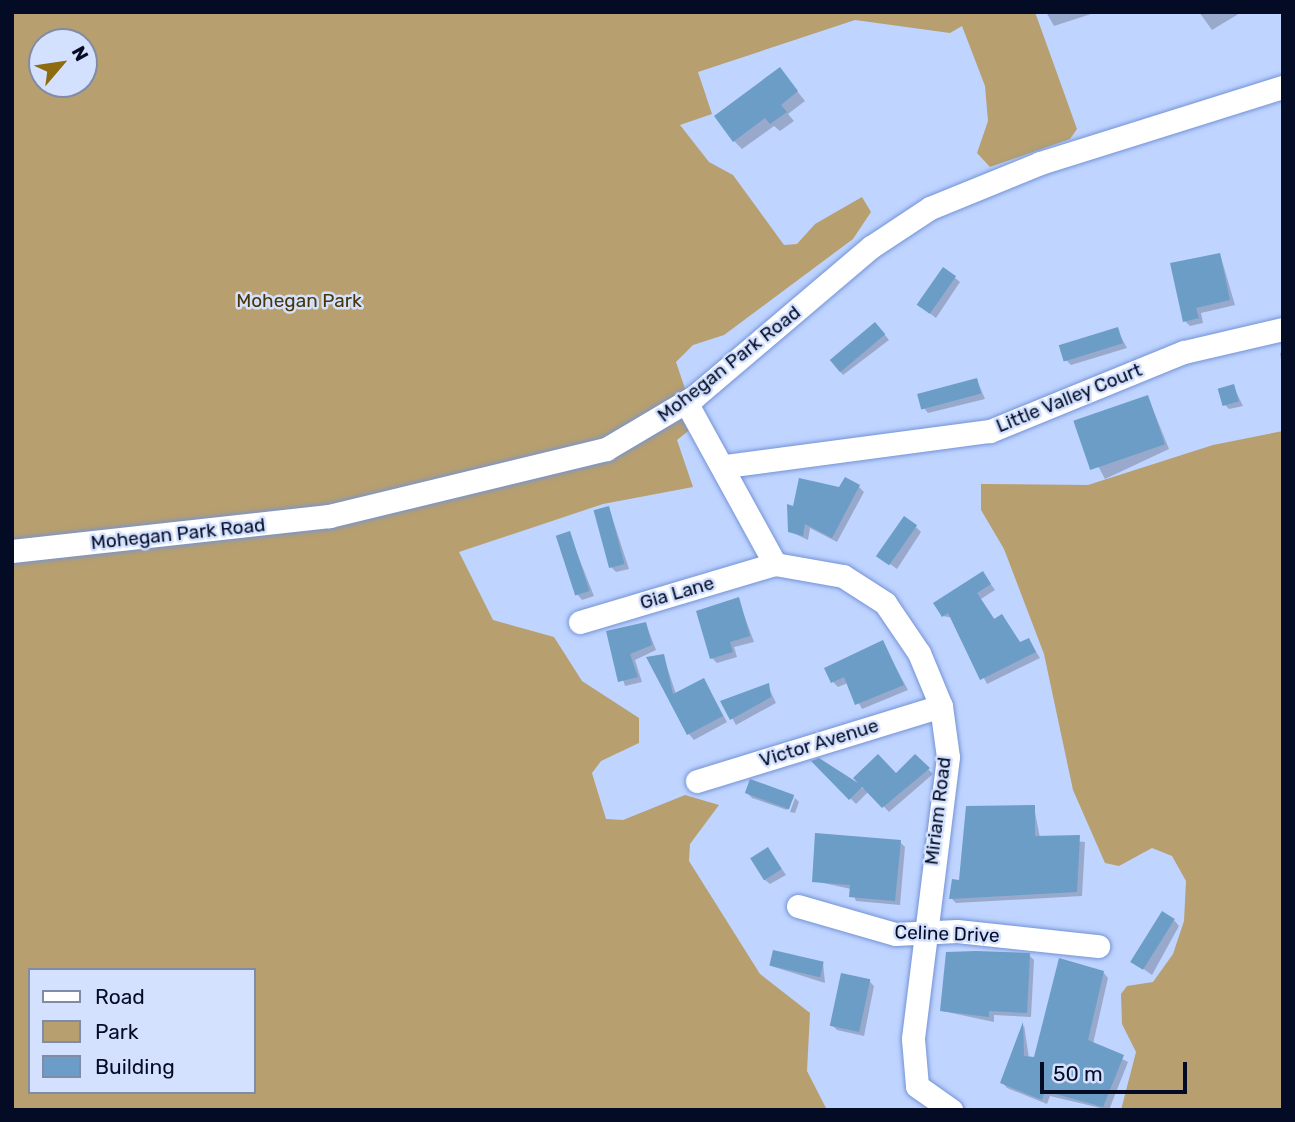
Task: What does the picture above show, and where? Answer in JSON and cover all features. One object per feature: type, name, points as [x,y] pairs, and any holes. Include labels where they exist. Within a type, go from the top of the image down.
[{"type":"street","name":"Mohegan Park Road","points":[[12,551],[267,525],[388,504],[599,452],[686,402],[872,247],[939,202],[1040,163],[1283,87]]},
{"type":"street","name":"Little Valley Court","points":[[726,466],[990,431],[1184,352],[1283,329]]},
{"type":"street","points":[[686,402],[726,466],[775,564]]},
{"type":"street","name":"Gia Lane","points":[[580,622],[775,564]]},
{"type":"street","name":"Miriam Road","points":[[775,564],[843,576],[886,603],[919,653],[941,706],[948,757],[921,935],[913,1039],[917,1086],[951,1110]]},
{"type":"street","name":"Victor Avenue","points":[[696,781],[941,706]]},
{"type":"street","name":"Celine Drive","points":[[798,906],[895,934],[921,935],[957,931],[1098,946]]},
{"type":"green space","name":"Mohegan Park","points":[[12,12],[1035,12],[1077,129],[1070,139],[990,167],[977,153],[988,121],[985,86],[962,26],[950,33],[855,20],[698,72],[712,114],[680,125],[709,162],[733,175],[784,245],[797,244],[815,224],[862,197],[871,212],[853,239],[724,335],[693,345],[676,362],[697,424],[677,440],[693,487],[603,504],[459,552],[493,620],[554,637],[582,681],[639,718],[639,743],[601,761],[592,773],[606,819],[623,820],[685,795],[719,805],[690,844],[689,861],[760,974],[810,1013],[807,1071],[827,1110],[12,1110]]},
{"type":"green space","points":[[1283,431],[1283,1110],[1121,1110],[1136,1052],[1122,1024],[1121,994],[1127,986],[1153,982],[1173,954],[1184,921],[1186,881],[1172,856],[1152,848],[1119,866],[1105,863],[1073,790],[1044,654],[1004,549],[981,510],[981,484],[1088,485],[1213,445]]},
{"type":"building","points":[[780,67],[798,91],[781,105],[787,112],[770,124],[765,118],[733,142],[714,116]]},
{"type":"building","points":[[1220,253],[1230,300],[1196,308],[1199,318],[1183,322],[1170,263]]},
{"type":"building","points":[[943,267],[956,276],[930,314],[917,305]]},
{"type":"building","points":[[875,322],[885,334],[840,372],[830,360]]},
{"type":"building","points":[[1118,327],[1123,343],[1064,361],[1059,345]]},
{"type":"building","points":[[977,378],[981,393],[921,410],[917,394]]},
{"type":"building","points":[[1234,384],[1239,401],[1223,406],[1218,389]]},
{"type":"building","points":[[1148,395],[1165,444],[1090,470],[1073,421]]},
{"type":"building","points":[[845,477],[860,485],[832,538],[805,524],[803,536],[788,532],[787,504],[793,506],[799,478],[839,487]]},
{"type":"building","points":[[609,506],[625,564],[609,568],[594,510]]},
{"type":"building","points":[[904,516],[917,525],[889,565],[876,556]]},
{"type":"building","points":[[570,531],[589,591],[575,596],[556,536]]},
{"type":"building","points":[[983,571],[991,584],[977,593],[994,619],[1002,614],[1020,642],[1029,638],[1036,652],[980,680],[948,613],[942,617],[933,603]]},
{"type":"building","points":[[739,597],[750,636],[730,642],[733,652],[710,659],[696,611]]},
{"type":"building","points":[[646,622],[652,645],[630,654],[638,677],[618,682],[606,631]]},
{"type":"building","points":[[883,640],[904,685],[855,705],[844,677],[831,683],[824,668]]},
{"type":"building","points":[[664,654],[673,694],[704,678],[723,716],[687,735],[646,657]]},
{"type":"building","points":[[769,683],[771,697],[730,720],[720,701]]},
{"type":"building","points":[[878,754],[896,773],[915,754],[930,768],[882,808],[862,787],[849,800],[811,761],[819,758],[858,783],[853,778]]},
{"type":"building","points":[[750,779],[794,795],[789,809],[745,793]]},
{"type":"building","points":[[1035,805],[1035,836],[1080,835],[1077,892],[949,899],[952,879],[959,880],[966,806]]},
{"type":"building","points":[[815,833],[901,840],[895,901],[849,897],[850,885],[812,882]]},
{"type":"building","points":[[768,847],[782,869],[764,880],[750,858]]},
{"type":"building","points":[[1162,911],[1175,919],[1143,970],[1130,962]]},
{"type":"building","points":[[773,950],[824,962],[820,977],[769,966]]},
{"type":"building","points":[[946,952],[1030,953],[1027,1013],[989,1011],[989,1017],[940,1011]]},
{"type":"building","points":[[1059,958],[1104,971],[1088,1040],[1124,1055],[1103,1107],[1045,1091],[1042,1100],[1000,1083],[1023,1022],[1024,1056],[1034,1057]]},
{"type":"building","points":[[841,973],[870,979],[859,1032],[830,1026]]}]
